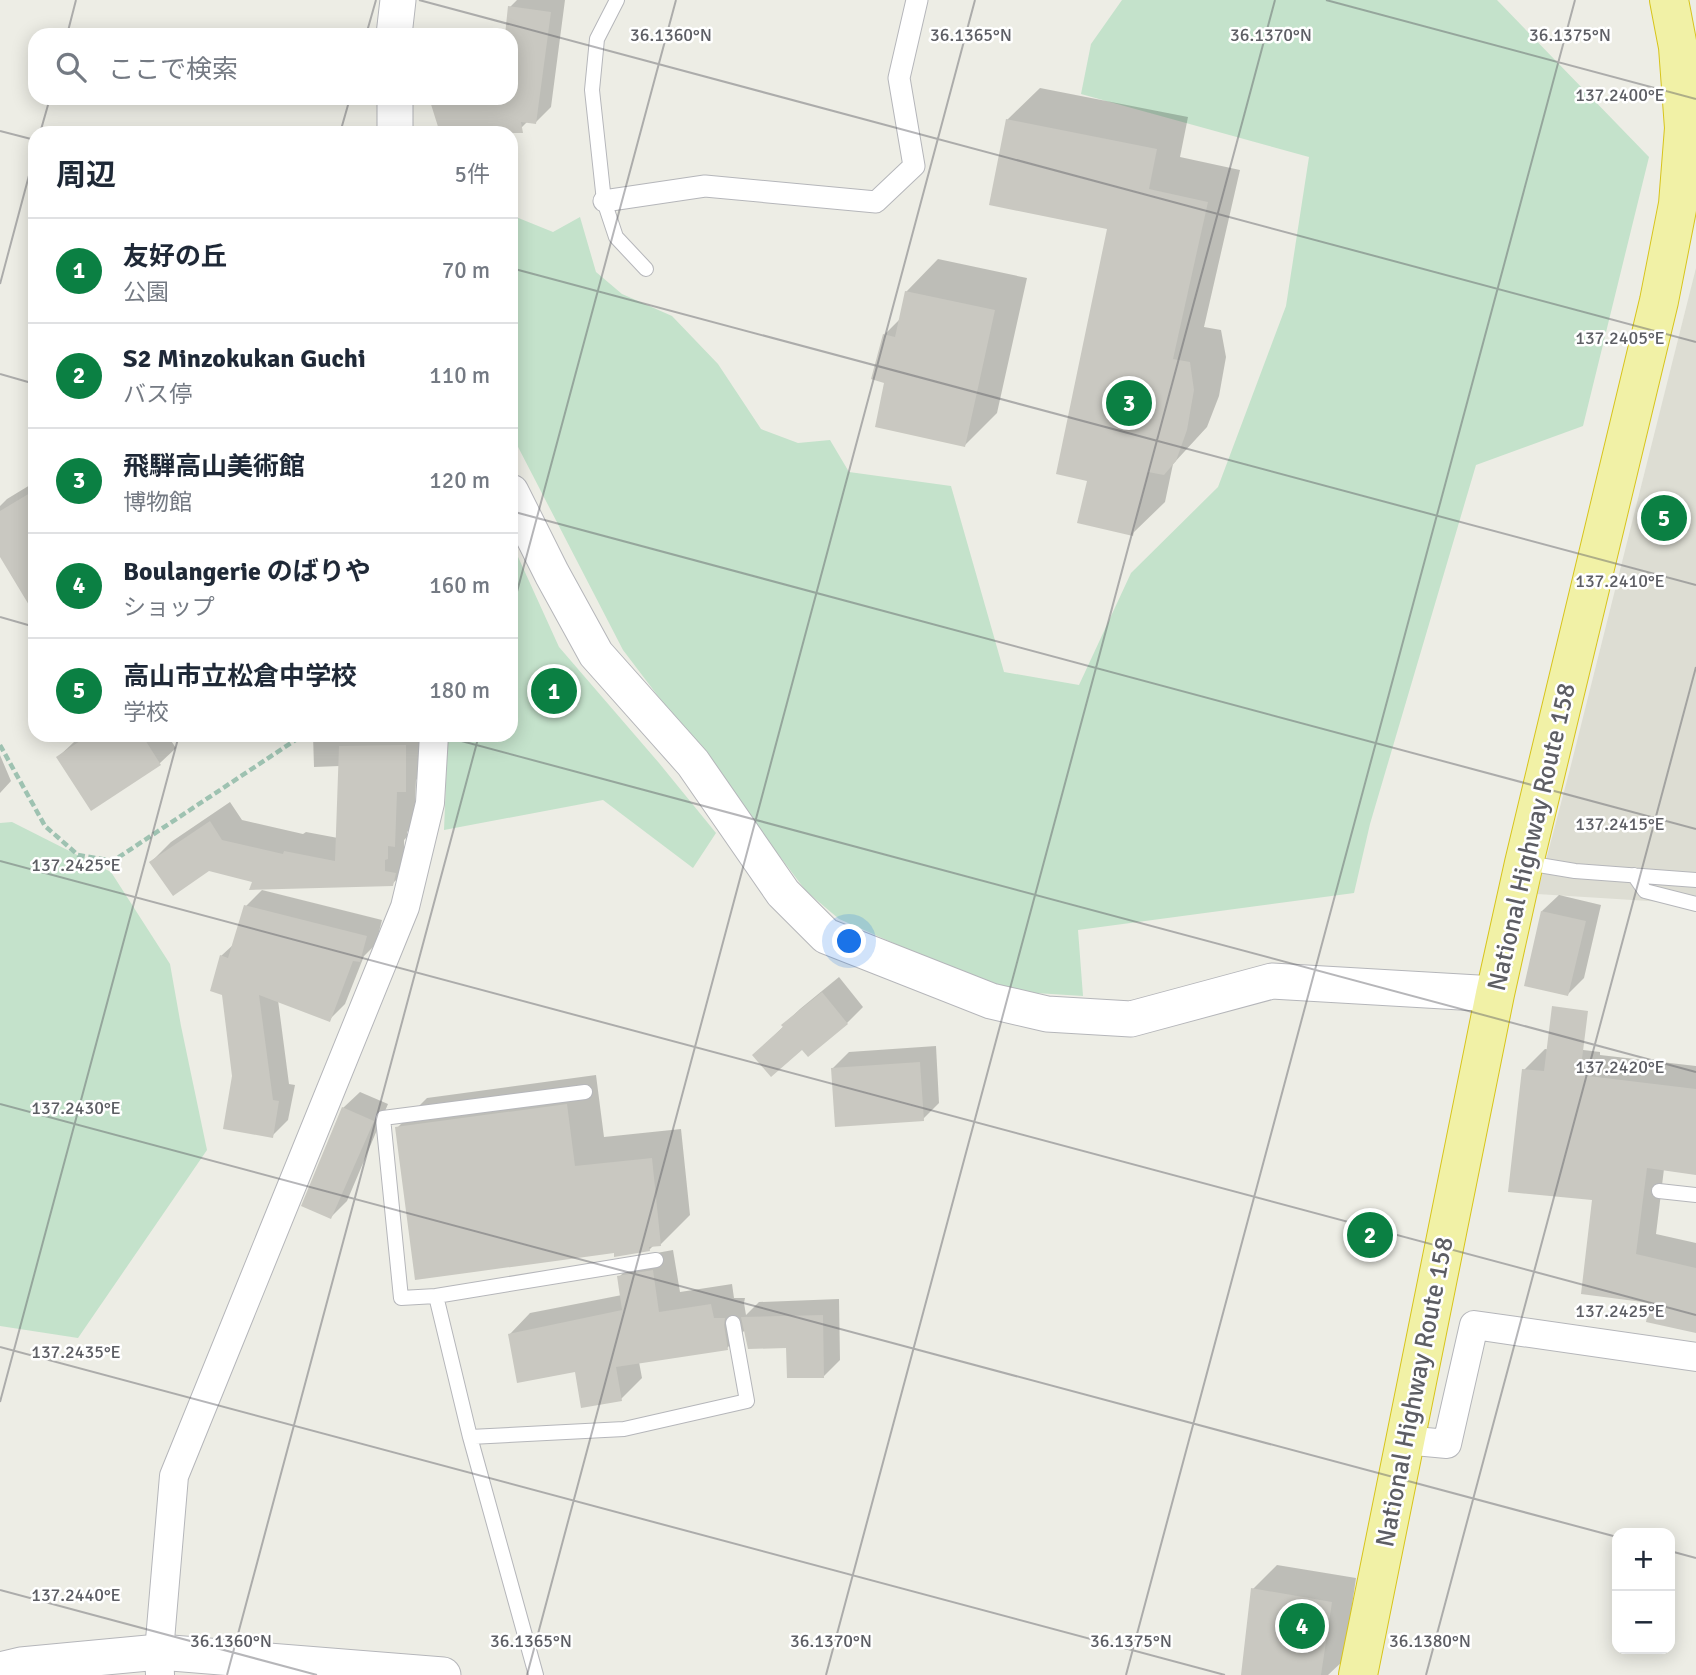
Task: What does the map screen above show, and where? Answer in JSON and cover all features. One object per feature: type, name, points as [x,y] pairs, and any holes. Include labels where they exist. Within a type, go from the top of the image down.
[{"type":"highway","name":"National Highway Route 158","points":[[1358,1675],[1495,994],[1659,301],[1678,204],[1690,129],[1669,0]]},
{"type":"street","points":[[395,28],[398,0]]},
{"type":"street","points":[[604,201],[705,186],[876,202],[914,166],[899,78],[917,0]]},
{"type":"street","points":[[395,105],[396,126]]},
{"type":"street","points":[[518,506],[596,654],[693,763],[783,893],[827,936],[991,1002],[1046,1014],[1130,1018],[1272,981],[1495,994]]},
{"type":"street","points":[[159,1664],[174,1476],[405,907],[430,803],[434,742]]},
{"type":"street","points":[[1404,1440],[1447,1444],[1474,1325],[1696,1357]]},
{"type":"street","points":[[0,1671],[21,1665],[159,1664],[443,1675]]},
{"type":"lane","points":[[617,0],[597,39],[592,90],[604,201],[616,237],[646,269]]},
{"type":"lane","points":[[1524,863],[1575,871],[1696,880]]},
{"type":"lane","points":[[1634,875],[1644,891],[1696,904]]},
{"type":"lane","points":[[584,1091],[383,1118],[401,1298],[436,1296],[656,1259]]},
{"type":"lane","points":[[1659,1191],[1696,1195]]},
{"type":"lane","points":[[436,1296],[470,1437],[536,1675]]},
{"type":"lane","points":[[470,1437],[624,1429],[747,1401],[733,1322]]},
{"type":"path","points":[[0,745],[45,826],[78,855],[113,861],[292,742]]},
{"type":"shaded area","points":[[1696,268],[1696,904],[1537,894],[1570,769]]},
{"type":"green space","points":[[1122,0],[1497,0],[1649,157],[1583,426],[1476,465],[1370,824],[1354,893],[1078,930],[1083,996],[1002,991],[839,919],[806,891],[623,650],[518,447],[518,218],[553,232],[580,217],[596,272],[622,294],[672,316],[718,364],[761,429],[798,443],[830,440],[849,472],[951,486],[1004,672],[1079,685],[1131,573],[1218,487],[1286,306],[1309,157],[1081,94],[1091,44]]},
{"type":"green space","points":[[518,557],[559,647],[716,833],[693,868],[603,800],[444,830],[448,742],[518,742]]},
{"type":"green space","points":[[12,822],[111,872],[170,964],[207,1150],[78,1338],[0,1326],[0,823]]},
{"type":"building","points":[[508,6],[551,12],[536,124],[521,122],[523,133],[518,133],[518,126],[438,126],[431,105],[518,105],[518,28],[506,28]]},
{"type":"building","points":[[1006,119],[1157,149],[1149,189],[1208,202],[1173,359],[1190,362],[1194,390],[1187,430],[1176,461],[1164,475],[1148,472],[1133,536],[1077,523],[1087,481],[1056,474],[1107,229],[989,205]]},
{"type":"building","points":[[905,291],[995,310],[965,447],[875,427],[884,383],[871,379],[883,334],[895,337]]},
{"type":"building","points":[[28,494],[28,603],[0,557],[0,511]]},
{"type":"building","points":[[78,742],[146,742],[161,765],[91,811],[56,757]]},
{"type":"building","points":[[406,745],[406,792],[397,792],[395,847],[388,846],[388,859],[385,860],[385,871],[396,873],[393,886],[249,890],[252,882],[209,871],[173,896],[149,862],[210,821],[222,840],[283,854],[284,851],[335,861],[339,746]]},
{"type":"building","points":[[244,905],[367,936],[360,962],[353,961],[330,1022],[259,995],[273,1100],[279,1101],[273,1138],[223,1129],[232,1076],[222,995],[210,991],[220,955],[228,958]]},
{"type":"building","points":[[1541,911],[1586,921],[1568,996],[1524,986]]},
{"type":"building","points":[[822,992],[848,1024],[808,1057],[802,1050],[771,1077],[752,1055],[783,1027],[781,1025]]},
{"type":"building","points":[[1552,1006],[1588,1011],[1580,1075],[1696,1089],[1696,1175],[1647,1168],[1636,1254],[1696,1268],[1696,1333],[1646,1322],[1650,1303],[1581,1294],[1592,1200],[1508,1192],[1522,1069],[1544,1071]]},
{"type":"building","points":[[920,1062],[924,1121],[835,1127],[831,1068]]},
{"type":"building","points":[[567,1104],[575,1166],[652,1158],[661,1246],[649,1247],[650,1251],[614,1257],[614,1253],[415,1280],[395,1127]]},
{"type":"building","points":[[342,1107],[374,1121],[331,1219],[301,1206]]},
{"type":"building","points":[[653,1270],[659,1312],[711,1304],[714,1318],[725,1318],[728,1350],[616,1367],[622,1401],[581,1408],[575,1372],[517,1383],[508,1334],[622,1310],[617,1276]]},
{"type":"building","points":[[823,1315],[824,1378],[787,1378],[786,1348],[748,1349],[741,1317]]},
{"type":"building","points":[[1251,1588],[1332,1602],[1321,1675],[1241,1675]]},
{"type":"place","name":"飛騨高山美術館","points":[[1129,403]]},
{"type":"place","name":"高山市立松倉中学校","points":[[1664,518]]},
{"type":"place","name":"友好の丘","points":[[554,691]]},
{"type":"place","name":"S2 Minzokukan Guchi","points":[[1370,1235]]},
{"type":"place","name":"Boulangerie のばりや","points":[[1302,1626]]}]
